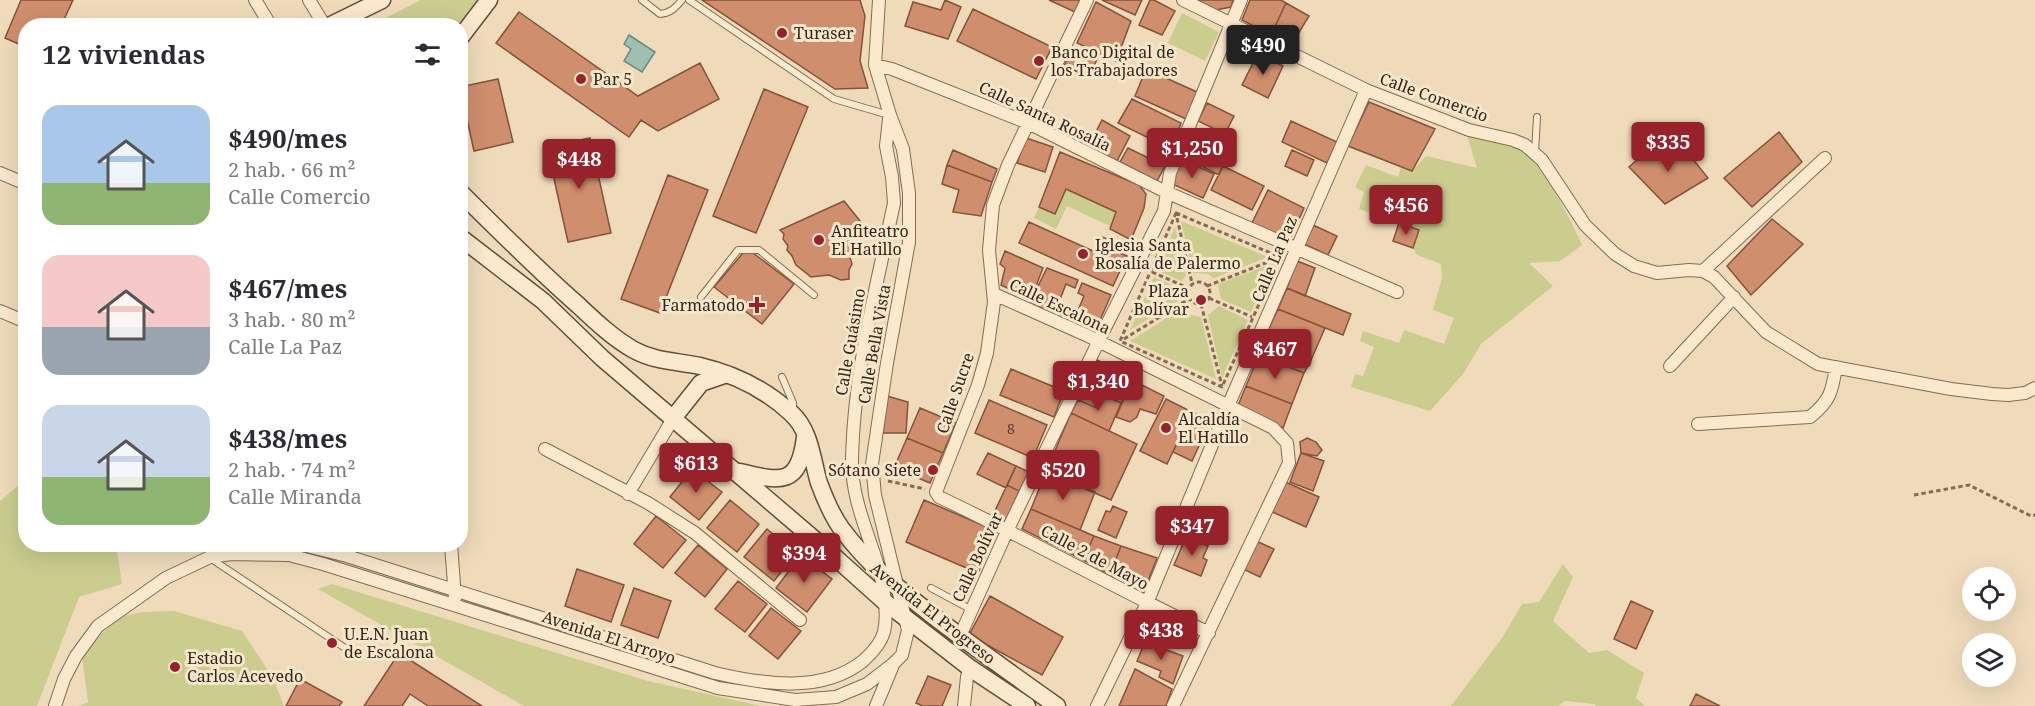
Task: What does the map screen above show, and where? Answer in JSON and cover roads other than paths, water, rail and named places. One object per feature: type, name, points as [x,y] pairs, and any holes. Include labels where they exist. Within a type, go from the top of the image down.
[{"type":"street","points":[[255,0],[267,18]]},
{"type":"street","points":[[309,0],[321,18]]},
{"type":"street","points":[[344,18],[382,0]]},
{"type":"street","points":[[468,28],[489,0]]},
{"type":"street","name":"Calle Bella Vista","points":[[879,0],[875,65],[903,149],[909,193],[909,242],[883,384],[872,464],[875,495],[899,588]]},
{"type":"street","name":"Calle Sucre","points":[[936,492],[978,385],[987,352],[994,294],[989,250],[993,205],[1008,165],[1087,0]]},
{"type":"street","name":"Calle Comercio","points":[[1183,0],[1366,90],[1469,130],[1525,145],[1542,160],[1585,225],[1615,254],[1634,266],[1657,273],[1702,271]]},
{"type":"street","name":"Calle Bolívar","points":[[960,636],[1008,529],[1164,211],[1170,172],[1241,0]]},
{"type":"street","name":"Calle Santa Rosalía","points":[[875,65],[892,69],[1028,123],[1166,192],[1396,292]]},
{"type":"street","name":"Calle La Paz","points":[[1097,706],[1146,603],[1228,406],[1366,90]]},
{"type":"street","name":"Calle Guásimo","points":[[880,574],[858,501],[852,464],[857,385],[894,203],[886,146],[890,115]]},
{"type":"street","points":[[1825,158],[1702,271],[1714,277],[1767,332],[1818,364],[1982,393],[2008,395],[2025,393],[2035,388]]},
{"type":"street","points":[[0,173],[18,181]]},
{"type":"street","points":[[468,200],[546,277],[632,349],[646,357],[661,361],[697,366],[728,374],[755,386],[793,414]]},
{"type":"street","name":"Avenida El Progreso","points":[[468,243],[543,301],[602,358],[674,417],[885,602],[970,668],[1027,706]]},
{"type":"street","name":"Calle Escalona","points":[[994,294],[1273,428],[1287,443],[1289,463],[1209,633]]},
{"type":"street","points":[[1670,366],[1734,297]]},
{"type":"street","points":[[0,311],[18,319]]},
{"type":"street","points":[[1698,424],[1810,417],[1828,400],[1836,367]]},
{"type":"street","points":[[628,494],[674,417],[701,383],[728,374]]},
{"type":"street","name":"Avenida El Progreso","points":[[793,414],[806,434],[819,482],[830,511],[858,551],[880,574],[960,636],[1057,706]]},
{"type":"street","points":[[736,471],[767,479],[785,477],[800,465],[806,434]]},
{"type":"street","points":[[544,449],[648,503],[695,533],[800,620]]},
{"type":"street","name":"Calle 2 de Mayo","points":[[936,492],[939,497],[1008,529],[1146,603],[1209,633]]},
{"type":"street","name":"Avenida El Arroyo","points":[[232,554],[238,552]]},
{"type":"street","name":"Avenida El Arroyo","points":[[331,552],[714,673],[743,680],[778,683],[825,680],[848,672],[868,657],[884,631],[885,602],[880,574]]},
{"type":"street","points":[[452,552],[455,606]]},
{"type":"street","name":"Avenida El Arroyo","points":[[55,706],[64,679],[76,656],[98,626],[166,578],[210,557],[232,554],[289,555],[718,688],[795,700],[836,697],[867,684],[902,655],[909,630],[899,588]]},
{"type":"street","points":[[1173,706],[1209,633]]},
{"type":"street","points":[[876,706],[893,664]]},
{"type":"street","points":[[964,706],[970,668]]},
{"type":"lane","points":[[642,0],[660,14],[668,13],[682,0]]},
{"type":"lane","points":[[689,0],[834,99],[890,115]]},
{"type":"lane","points":[[1534,154],[1537,117]]},
{"type":"lane","points":[[701,297],[738,250],[759,250],[814,295]]},
{"type":"lane","points":[[782,377],[792,403],[793,414]]},
{"type":"lane","points":[[210,557],[354,654]]},
{"type":"lane","points":[[931,588],[972,610]]},
{"type":"place","name":"Turaser","points":[[782,33]]},
{"type":"place","name":"Banco Digital de los Trabajadores","points":[[1039,61]]},
{"type":"place","name":"Par 5","points":[[581,79]]},
{"type":"place","name":"Anfiteatro El Hatillo","points":[[819,240]]},
{"type":"place","name":"Iglesia Santa Rosalía de Palermo","points":[[1083,254]]},
{"type":"place","name":"Plaza Bolívar","points":[[1201,300]]},
{"type":"place","name":"Farmatodo","points":[[757,305]]},
{"type":"place","name":"Alcaldía El Hatillo","points":[[1166,428]]},
{"type":"place","name":"Sótano Siete","points":[[933,470]]},
{"type":"place","name":"U.E.N. Juan de Escalona","points":[[332,643]]},
{"type":"place","name":"Estadio Carlos Acevedo","points":[[175,667]]}]
